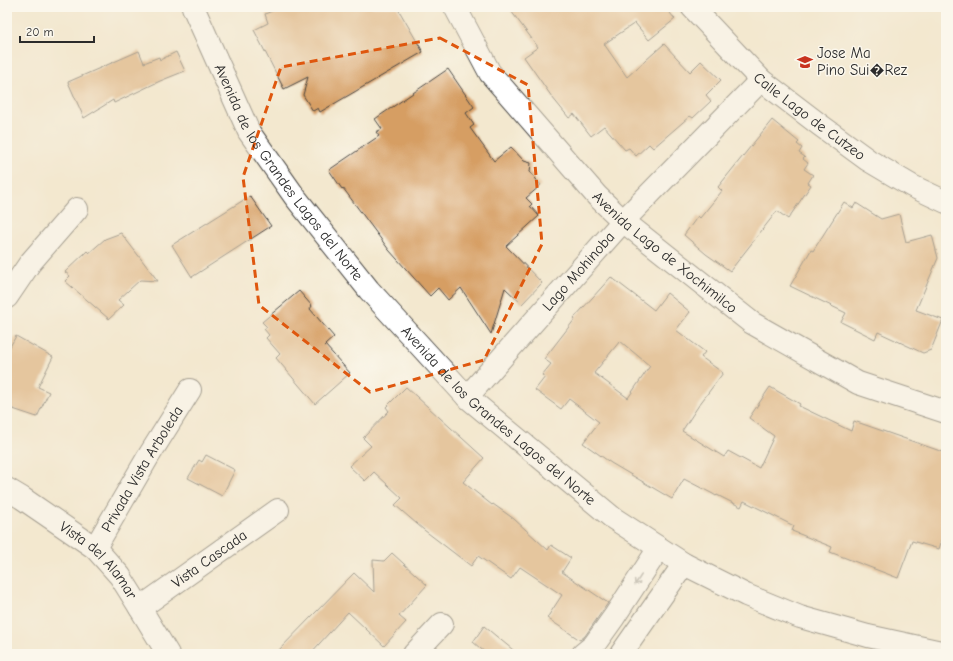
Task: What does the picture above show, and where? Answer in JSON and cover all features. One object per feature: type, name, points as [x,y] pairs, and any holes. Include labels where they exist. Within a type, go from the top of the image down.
[{"type":"street","name":"Avenida de los Grandes Lagos del Norte","points":[[193,7],[249,132],[295,197],[369,290],[467,397],[613,518],[684,564],[746,595],[800,617],[868,636],[946,653]]},
{"type":"street","name":"Avenida Lago de Xochimilco","points":[[455,7],[490,73],[597,196],[623,221],[752,323],[858,383],[946,412]]},
{"type":"street","name":"Calle Lago de Cutzeo","points":[[692,7],[761,80],[868,160],[912,186],[946,202]]},
{"type":"street","name":"Lago Mohinoba","points":[[467,397],[623,221],[761,80]]},
{"type":"street","points":[[7,297],[30,263],[77,209]]},
{"type":"street","name":"Privada Vista Arboleda","points":[[95,548],[148,457],[190,390]]},
{"type":"street","name":"Vista del Alamar","points":[[7,489],[95,548],[120,576],[168,654]]},
{"type":"street","name":"Vista Cascada","points":[[140,608],[278,510]]},
{"type":"street","points":[[583,654],[594,645],[659,548]]},
{"type":"street","points":[[621,654],[684,564]]},
{"type":"street","points":[[414,654],[442,624]]},
{"type":"highlighted area","points":[[440,38],[528,85],[542,244],[484,360],[370,392],[259,305],[243,177],[281,67]]},
{"type":"building","points":[[281,7],[397,7],[423,52],[320,112],[318,108],[313,111],[303,95],[308,77],[284,89],[254,30],[268,23],[265,14]]},
{"type":"building","points":[[508,7],[665,7],[675,19],[649,40],[635,23],[604,44],[627,77],[664,44],[690,72],[701,61],[721,80],[706,95],[711,101],[693,118],[690,116],[653,148],[649,144],[636,156],[629,148],[625,150],[604,126],[591,136],[574,114],[569,118],[552,97],[524,57],[538,47]]},
{"type":"building","points":[[139,51],[144,63],[159,57],[160,60],[176,52],[185,71],[114,103],[113,100],[84,118],[68,82]]},
{"type":"building","points":[[448,69],[474,107],[466,113],[474,125],[470,128],[494,161],[511,147],[524,161],[531,163],[530,172],[541,185],[526,198],[532,204],[530,206],[539,216],[506,246],[542,283],[522,304],[505,288],[491,334],[461,288],[448,300],[438,288],[430,296],[389,250],[329,170],[379,136],[376,132],[382,129],[375,119]]},
{"type":"building","points":[[772,120],[799,142],[797,144],[802,148],[799,153],[805,157],[803,159],[808,163],[804,169],[813,175],[808,183],[811,185],[788,219],[777,211],[730,271],[706,254],[684,235],[698,216],[700,218],[722,191],[718,187]]},
{"type":"building","points":[[250,196],[271,226],[192,277],[172,245]]},
{"type":"building","points":[[844,202],[853,208],[856,203],[881,219],[899,214],[906,242],[932,235],[938,258],[916,310],[943,320],[931,350],[923,353],[878,332],[875,339],[841,322],[846,313],[790,286],[811,250],[813,251]]},
{"type":"building","points":[[121,233],[158,281],[140,280],[118,300],[124,305],[109,319],[65,281],[70,276],[65,272],[87,251],[89,253],[105,239]]},
{"type":"building","points":[[611,277],[654,310],[667,293],[690,312],[676,330],[705,352],[701,357],[723,373],[682,431],[724,457],[728,451],[759,468],[774,436],[749,418],[770,387],[800,404],[799,406],[851,431],[854,421],[946,453],[946,527],[939,549],[912,541],[898,578],[830,552],[832,547],[792,531],[794,526],[744,501],[741,507],[684,479],[672,499],[611,463],[583,443],[599,422],[569,399],[561,409],[535,390],[545,377],[542,375],[551,364],[544,359],[575,319],[574,318]],"holes":[[[620,341],[650,366],[628,398],[594,373]]]},
{"type":"building","points":[[299,291],[312,306],[310,309],[334,337],[325,345],[350,373],[315,404],[276,358],[280,354],[266,338],[269,335],[264,329],[267,327],[262,322]]},
{"type":"building","points":[[16,336],[53,357],[38,387],[49,392],[37,417],[7,407],[7,352]]},
{"type":"building","points":[[406,387],[484,458],[463,482],[492,505],[493,504],[514,519],[548,550],[551,545],[571,558],[562,572],[608,603],[585,636],[580,640],[547,618],[562,595],[520,567],[511,579],[478,556],[471,566],[424,530],[395,505],[402,498],[374,472],[365,481],[349,466],[371,446],[363,438],[389,411],[386,407]]},
{"type":"building","points":[[206,455],[235,470],[222,496],[188,478],[199,460],[202,462]]},
{"type":"building","points":[[392,553],[427,585],[399,616],[406,622],[384,646],[348,612],[310,654],[275,654],[354,573],[374,592],[373,560],[384,561]]},
{"type":"building","points":[[484,626],[518,654],[487,654],[473,642]]},
{"type":"place","name":"Jose Ma Pino Sui�Rez","points":[[805,62]]}]
